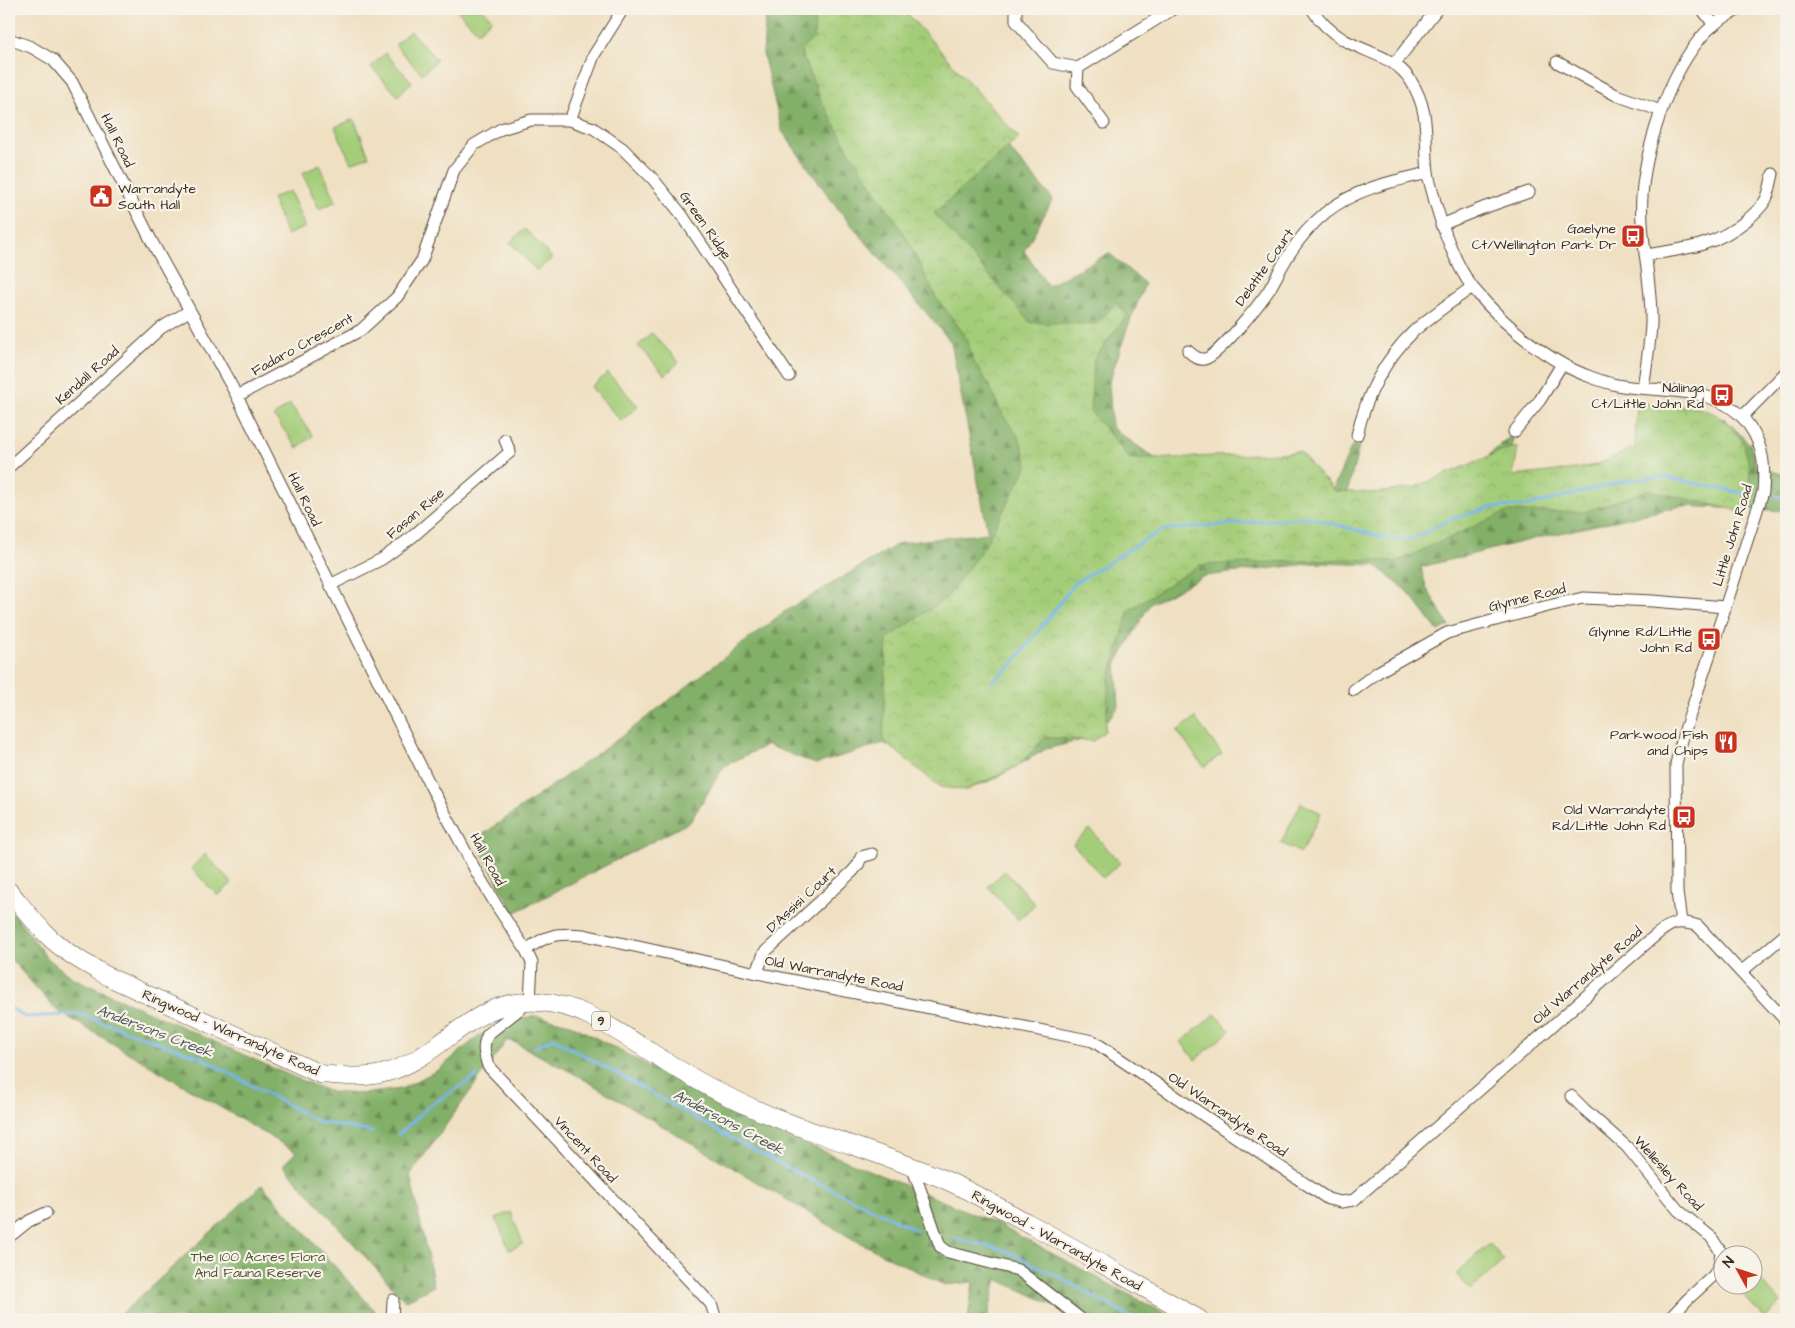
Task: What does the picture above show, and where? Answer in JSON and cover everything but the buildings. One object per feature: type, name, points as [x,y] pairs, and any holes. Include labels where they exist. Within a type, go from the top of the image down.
[{"type":"main road","name":"Ringwood - Warrandyte Road","points":[[9,891],[47,935],[85,964],[111,978],[320,1074],[350,1077],[370,1076],[389,1072],[409,1063],[471,1021],[494,1008],[511,1003],[530,1001],[568,1006],[595,1018],[693,1079],[756,1110],[912,1166],[974,1194],[1071,1246],[1199,1319]]},
{"type":"street","points":[[570,120],[594,54],[623,9]]},
{"type":"street","points":[[1016,9],[1016,20],[1053,63],[1078,68],[1173,9]]},
{"type":"street","name":"Little John Road","points":[[1312,9],[1328,29],[1338,36],[1396,63],[1410,80],[1420,100],[1427,135],[1428,173],[1441,225],[1454,255],[1472,287],[1513,330],[1562,364],[1598,379],[1621,386],[1704,397],[1723,402],[1743,416],[1755,434],[1763,456],[1765,473],[1763,492],[1683,736],[1676,764],[1677,892],[1681,922]]},
{"type":"street","points":[[1396,63],[1437,9]]},
{"type":"street","points":[[1702,9],[1714,25]]},
{"type":"street","points":[[1643,388],[1651,325],[1650,296],[1642,222],[1642,191],[1649,152],[1661,111],[1681,67],[1699,40],[1714,25],[1741,9]]},
{"type":"street","name":"Hall Road","points":[[9,39],[31,46],[53,60],[72,82],[152,242],[237,396],[427,779],[498,908],[526,950],[532,963],[530,1001]]},
{"type":"street","points":[[1557,62],[1616,95],[1661,111]]},
{"type":"street","points":[[1078,68],[1077,86],[1104,123]]},
{"type":"street","name":"Fadaro Crescent","points":[[237,396],[361,330],[397,297],[422,260],[454,170],[474,145],[501,129],[531,120],[570,120]]},
{"type":"street","name":"Green Ridge","points":[[570,120],[593,128],[622,148],[653,179],[682,215],[789,376]]},
{"type":"street","name":"Delatite Court","points":[[1188,351],[1197,358],[1206,359],[1235,332],[1269,290],[1289,254],[1301,238],[1325,213],[1355,194],[1391,181],[1428,173]]},
{"type":"street","points":[[1645,254],[1694,247],[1734,231],[1753,215],[1767,198],[1773,174]]},
{"type":"street","points":[[1441,225],[1528,192]]},
{"type":"street","points":[[1357,435],[1362,411],[1381,373],[1394,353],[1414,331],[1472,287]]},
{"type":"street","name":"Kendall Road","points":[[9,467],[161,328],[189,311]]},
{"type":"street","points":[[1514,432],[1540,400],[1562,364]]},
{"type":"street","points":[[1743,416],[1786,372]]},
{"type":"street","name":"Fasan Rise","points":[[330,585],[382,559],[516,454],[505,440]]},
{"type":"street","name":"Glynne Road","points":[[1354,690],[1392,664],[1447,633],[1583,598],[1725,607]]},
{"type":"street","name":"D'Assisi Court","points":[[757,973],[764,953],[852,872],[858,865],[862,853]]},
{"type":"street","points":[[1681,922],[1698,926],[1786,1021]]},
{"type":"street","name":"Old Warrandyte Road","points":[[526,950],[541,939],[552,935],[562,933],[577,935],[1092,1041],[1328,1199],[1341,1202],[1354,1200],[1650,940],[1667,926],[1681,922]]},
{"type":"street","points":[[1741,972],[1786,934]]},
{"type":"street","name":"Vincent Road","points":[[530,1001],[488,1034],[484,1041],[483,1050],[488,1066],[711,1304],[716,1319]]},
{"type":"street","name":"Wellesley Road","points":[[1571,1096],[1584,1110],[1627,1147],[1678,1210],[1711,1237],[1721,1252],[1720,1266],[1714,1275],[1688,1298],[1669,1319]]},
{"type":"street","points":[[912,1166],[940,1246],[948,1252],[1018,1270],[1081,1319]]},
{"type":"street","points":[[9,1237],[29,1221],[46,1212]]},
{"type":"street","points":[[392,1319],[393,1300]]},
{"type":"green space","points":[[456,9],[483,9],[492,19],[478,32]]},
{"type":"green space","points":[[766,9],[886,9],[1053,199],[1024,251],[1048,286],[1109,253],[1145,284],[1109,382],[1112,428],[1159,461],[1299,452],[1333,489],[1352,446],[1359,447],[1347,494],[1394,500],[1474,469],[1509,437],[1513,438],[1510,486],[1650,451],[1655,405],[1725,419],[1750,444],[1756,467],[1786,475],[1786,511],[1681,506],[1537,538],[1421,567],[1426,587],[1449,626],[1438,631],[1409,593],[1375,565],[1317,563],[1204,576],[1150,604],[1116,665],[1119,706],[1094,737],[1046,749],[993,780],[965,790],[884,743],[816,764],[767,745],[724,766],[690,822],[514,913],[475,840],[621,737],[784,612],[900,543],[988,533],[951,342],[837,208],[782,131],[763,54]]},
{"type":"green space","points":[[815,9],[903,9],[1019,138],[934,213],[1031,323],[1096,324],[1117,303],[1127,315],[1094,359],[1090,411],[1131,460],[1300,452],[1334,491],[1375,493],[1413,488],[1504,450],[1518,447],[1513,476],[1593,467],[1630,449],[1635,449],[1637,403],[1691,407],[1715,414],[1736,432],[1743,442],[1750,468],[1749,483],[1740,511],[1648,490],[1584,512],[1506,512],[1398,561],[1347,559],[1199,565],[1129,610],[1109,680],[1105,731],[1093,741],[1045,737],[1019,765],[966,790],[940,787],[883,740],[887,639],[946,598],[984,547],[1028,465],[1019,437],[1002,414],[990,387],[974,362],[965,335],[937,299],[906,237],[847,147],[821,100],[800,50],[814,38]]},
{"type":"green space","points":[[410,31],[437,60],[422,74],[395,45]]},
{"type":"green space","points":[[385,53],[412,82],[398,96],[371,67]]},
{"type":"green space","points":[[354,119],[369,156],[351,163],[335,127]]},
{"type":"green space","points":[[320,165],[336,201],[319,209],[302,173]]},
{"type":"green space","points":[[290,191],[305,227],[287,235],[272,198]]},
{"type":"green space","points":[[525,229],[552,258],[537,271],[510,242]]},
{"type":"green space","points":[[652,333],[679,362],[665,375],[638,346]]},
{"type":"green space","points":[[608,373],[638,406],[621,421],[591,387]]},
{"type":"green space","points":[[290,404],[313,436],[297,448],[274,416]]},
{"type":"green space","points":[[1195,718],[1222,754],[1204,767],[1177,731]]},
{"type":"green space","points":[[1301,803],[1321,813],[1301,853],[1281,843]]},
{"type":"green space","points":[[1090,829],[1120,863],[1103,878],[1073,844]]},
{"type":"green space","points":[[205,854],[232,883],[218,896],[191,868]]},
{"type":"green space","points":[[1005,871],[1035,904],[1018,920],[988,886]]},
{"type":"green space","points":[[9,907],[46,957],[71,977],[293,1077],[331,1092],[362,1094],[401,1089],[438,1070],[480,1035],[522,1018],[537,1016],[570,1024],[751,1121],[995,1223],[1175,1319],[1084,1319],[997,1279],[987,1319],[968,1319],[973,1282],[944,1285],[851,1238],[580,1077],[507,1040],[410,1175],[434,1286],[405,1301],[283,1165],[296,1152],[56,1010],[9,957]]},
{"type":"green space","points":[[1215,1014],[1230,1031],[1195,1060],[1181,1042]]},
{"type":"green space","name":"The 100 Acres Flora And Fauna Reserve","points":[[262,1185],[382,1319],[116,1319]]},
{"type":"green space","points":[[511,1212],[523,1244],[509,1250],[496,1218]]},
{"type":"green space","points":[[1489,1243],[1504,1260],[1471,1290],[1456,1274]]},
{"type":"green space","points":[[1762,1282],[1781,1303],[1764,1318],[1744,1296],[1762,1296]]},
{"type":"waterway","points":[[992,682],[1013,664],[1076,582],[1162,530],[1307,517],[1394,540],[1412,539],[1451,519],[1493,507],[1527,506],[1629,480],[1664,477],[1747,494]]},
{"type":"waterway","name":"Andersons Creek","points":[[1776,496],[1786,498]]},
{"type":"waterway","name":"Andersons Creek","points":[[9,1007],[25,1017],[79,1014],[200,1057],[319,1122],[372,1132]]},
{"type":"waterway","name":"Andersons Creek","points":[[535,1047],[553,1038],[742,1144],[916,1230]]},
{"type":"waterway","name":"Andersons Creek","points":[[398,1135],[429,1106],[477,1076]]},
{"type":"waterway","name":"Andersons Creek","points":[[954,1238],[1004,1250],[1061,1278],[1133,1319]]},
{"type":"place","name":"Warrandyte South Hall","points":[[101,196]]},
{"type":"place","name":"Gaelyne Ct/Wellington Park Dr","points":[[1633,236]]},
{"type":"place","name":"Nalinga Ct/Little John Rd","points":[[1722,395]]},
{"type":"place","name":"Glynne Rd/Little John Rd","points":[[1709,639]]},
{"type":"place","name":"Parkwood Fish and Chips","points":[[1726,742]]},
{"type":"place","name":"Old Warrandyte Rd/Little John Rd","points":[[1684,817]]}]
